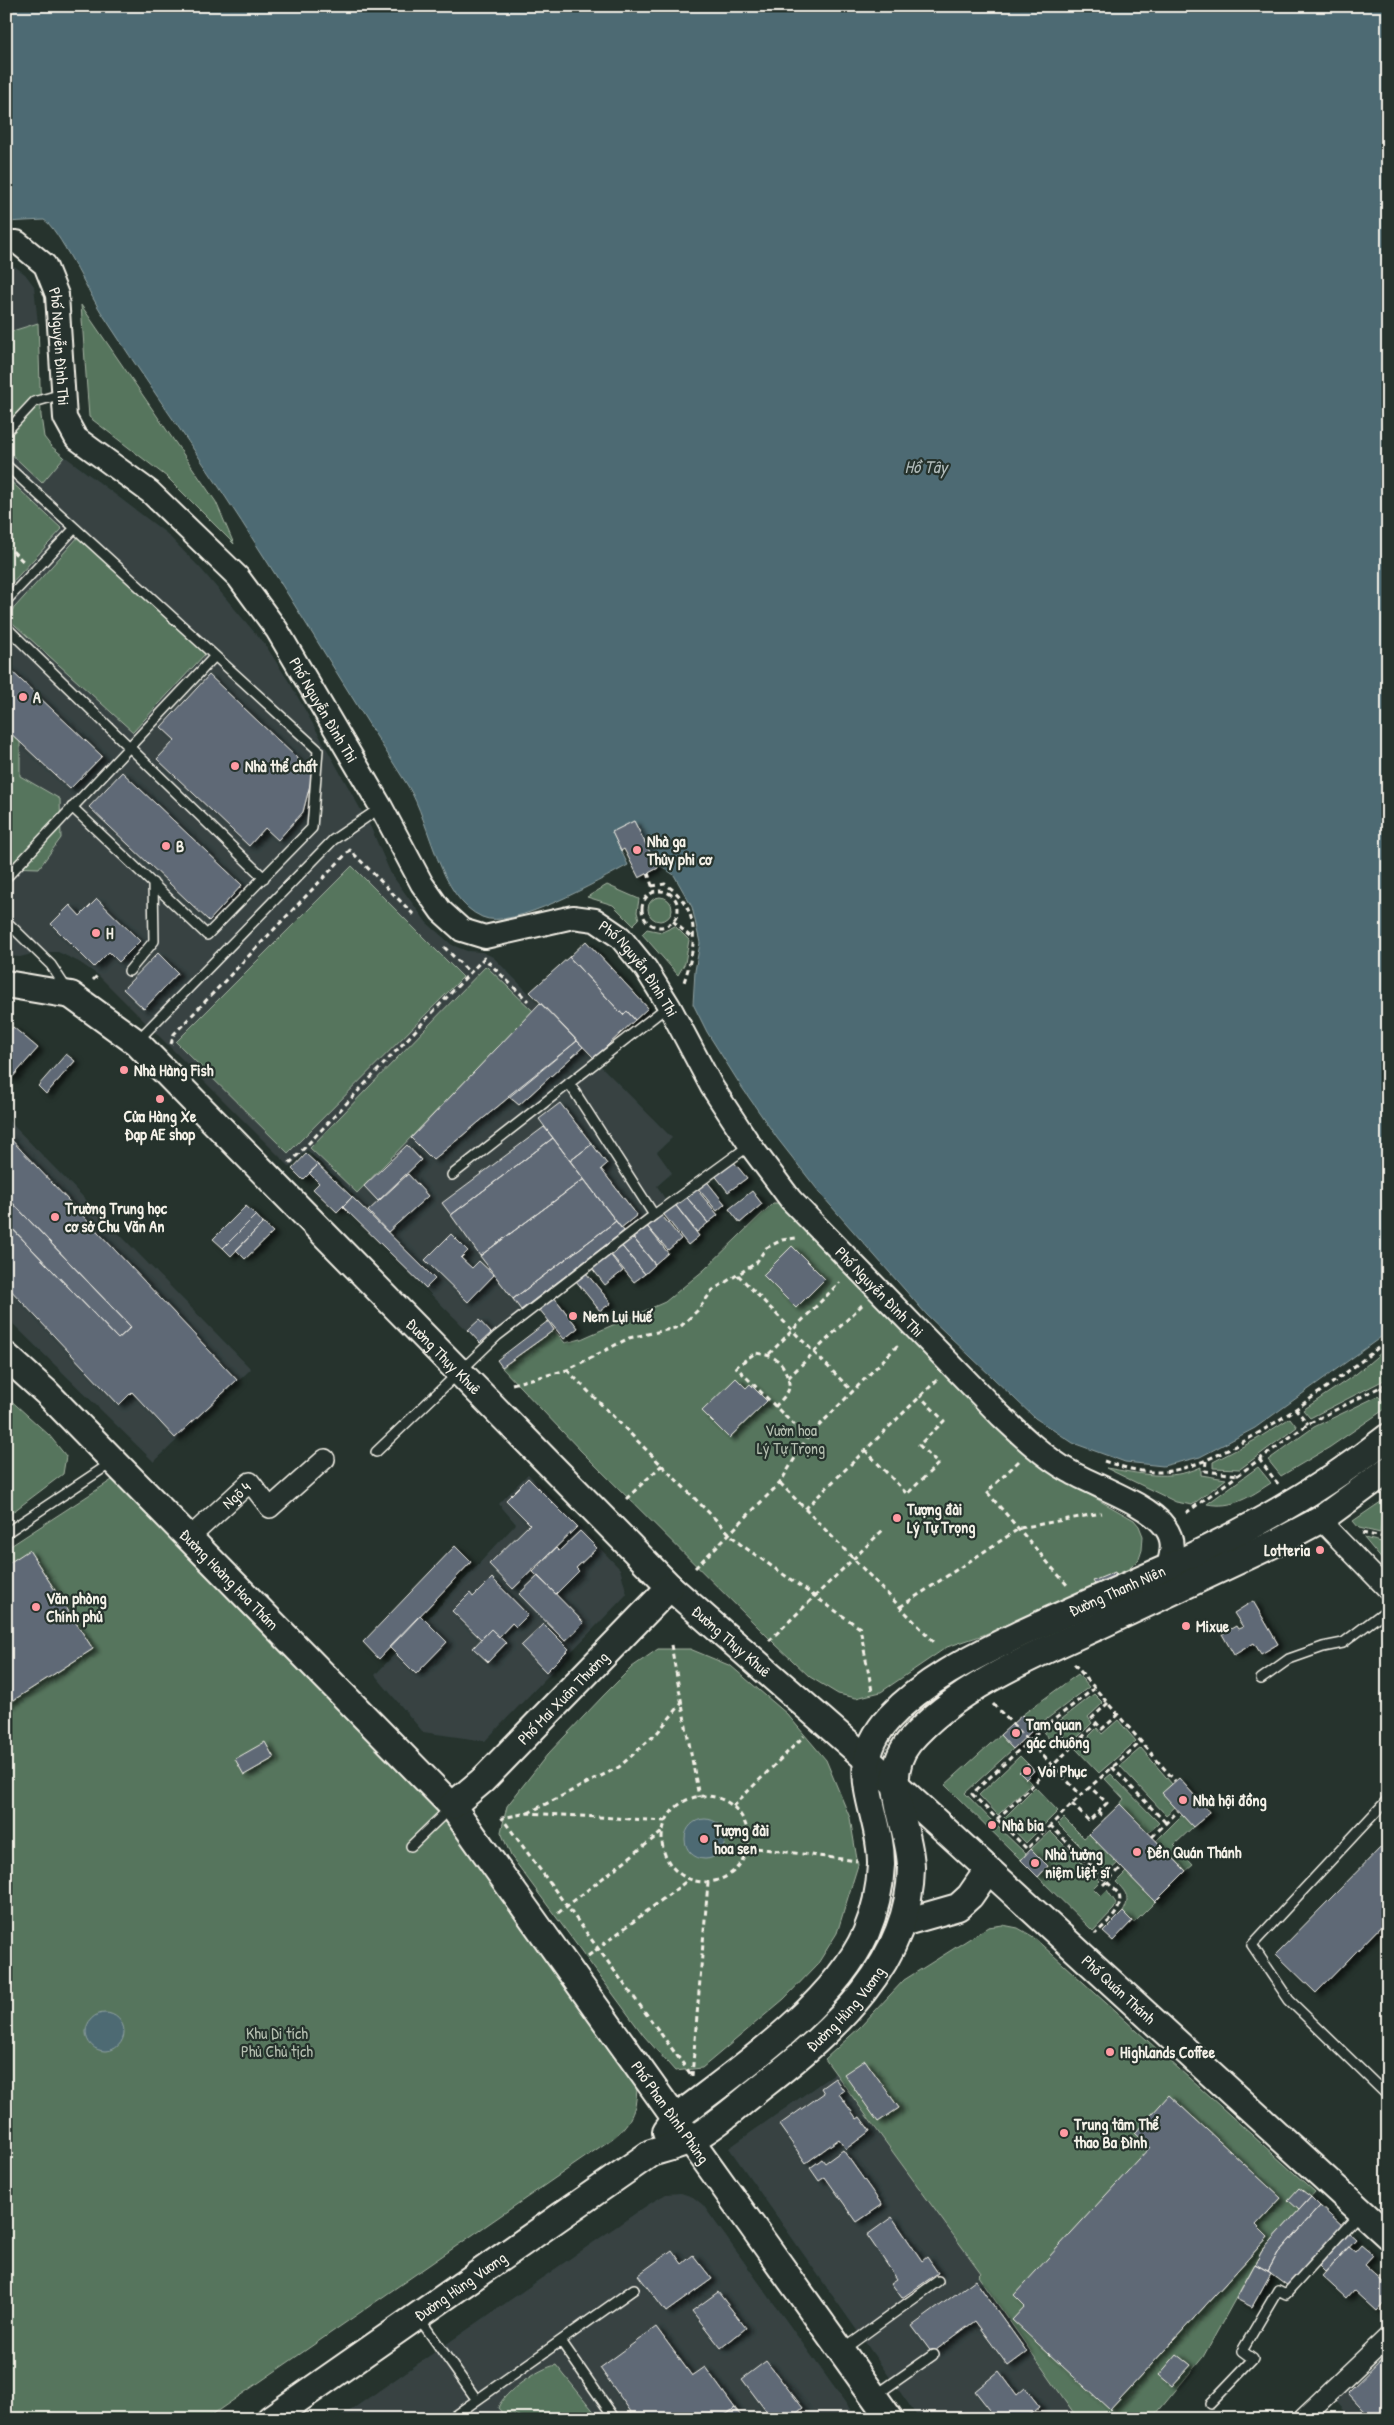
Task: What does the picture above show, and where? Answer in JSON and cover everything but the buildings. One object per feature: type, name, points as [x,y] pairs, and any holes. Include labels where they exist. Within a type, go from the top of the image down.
[{"type":"main road","name":"Đường Thụy Khuê","points":[[6,984],[71,995],[136,1042],[461,1372],[629,1548],[670,1587],[895,1784]]},
{"type":"main road","name":"Đường Hoàng Hoa Thám","points":[[6,1356],[46,1392],[452,1806]]},
{"type":"main road","name":"Đường Thanh Niên","points":[[867,1760],[876,1736],[890,1716],[952,1669],[1075,1608],[1168,1567],[1278,1513],[1318,1488],[1388,1437]]},
{"type":"main road","name":"Đường Thanh Niên","points":[[895,1784],[899,1758],[909,1742],[941,1713],[976,1687],[1029,1658],[1280,1541],[1320,1520],[1388,1470]]},
{"type":"main road","name":"Phố Mai Xuân Thưởng","points":[[452,1806],[482,1780],[670,1587]]},
{"type":"main road","name":"Đường Hùng Vương","points":[[651,2153],[676,2118],[794,2023],[830,1986],[867,1932],[877,1899],[881,1863],[867,1782],[867,1760]]},
{"type":"main road","name":"Đường Hùng Vương","points":[[270,2419],[651,2153],[692,2139],[790,2064],[822,2037],[852,2007],[874,1979],[890,1952],[902,1923],[908,1897],[911,1866],[895,1784]]},
{"type":"main road","name":"Phố Quán Thánh","points":[[895,1784],[1388,2236]]},
{"type":"main road","name":"Phố Phan Đình Phùng","points":[[452,1806],[692,2139],[890,2419]]},
{"type":"main road","points":[[902,1923],[958,1907],[970,1896],[988,1870]]},
{"type":"street","name":"Phố Nguyễn Đình Thi","points":[[6,242],[16,242],[45,264],[57,294],[62,394],[66,418],[76,438],[150,492],[238,578],[277,630],[381,807],[422,884],[441,911],[462,930],[486,936],[573,917],[595,920],[620,937],[646,969],[675,999],[712,1087],[750,1145],[792,1200],[1001,1416],[1035,1447],[1068,1470],[1136,1504],[1159,1519],[1167,1529],[1172,1541],[1168,1567]]},
{"type":"street","name":"Ngõ 4","points":[[189,1538],[250,1482],[270,1508],[325,1459]]},
{"type":"street","points":[[1320,1520],[1388,1590]]},
{"type":"street","points":[[1302,2419],[1388,2337]]},
{"type":"lane","points":[[6,432],[34,402],[62,394]]},
{"type":"lane","points":[[6,465],[318,750],[312,828],[207,935],[72,807]]},
{"type":"lane","points":[[6,601],[76,528]]},
{"type":"lane","points":[[6,627],[264,878]]},
{"type":"lane","points":[[6,878],[215,656]]},
{"type":"lane","points":[[136,1042],[333,840],[381,807]]},
{"type":"lane","points":[[128,971],[154,942],[153,883]]},
{"type":"lane","points":[[6,920],[51,965],[71,995]]},
{"type":"lane","points":[[452,1176],[675,999]]},
{"type":"lane","points":[[569,1083],[654,1215]]},
{"type":"lane","points":[[376,1452],[497,1336],[654,1215],[750,1145]]},
{"type":"lane","points":[[6,1533],[113,1462]]},
{"type":"lane","points":[[1261,1679],[1289,1659],[1323,1647],[1344,1643],[1388,1609]]},
{"type":"lane","points":[[1388,1799],[1252,1945],[1289,2000],[1388,2096]]},
{"type":"lane","points":[[411,1846],[452,1806]]},
{"type":"lane","points":[[1210,2404],[1253,2359],[1242,2351],[1278,2290],[1286,2294],[1361,2212]]},
{"type":"lane","points":[[842,2351],[938,2281]]},
{"type":"lane","points":[[450,2419],[634,2289]]},
{"type":"lane","points":[[418,2316],[477,2400]]},
{"type":"lane","points":[[561,2341],[615,2419]]},
{"type":"lane","points":[[874,2396],[933,2355]]},
{"type":"path","points":[[6,545],[34,572]]},
{"type":"path","points":[[171,1045],[174,1034],[350,850],[417,919]]},
{"type":"path","points":[[648,873],[654,892]]},
{"type":"path","points":[[652,886],[665,884],[683,897],[691,913],[693,939],[691,962],[675,999]]},
{"type":"path","points":[[654,892],[665,892],[674,899],[677,910],[673,921],[660,927],[646,920],[643,904],[645,899],[654,892]]},
{"type":"path","points":[[673,921],[693,939]]},
{"type":"path","points":[[443,946],[470,973]]},
{"type":"path","points":[[284,1155],[291,1162],[484,958],[528,1001]]},
{"type":"path","points":[[93,980],[98,975]]},
{"type":"path","points":[[512,1384],[567,1370],[623,1341],[680,1326],[697,1311],[713,1290],[756,1263],[766,1248],[782,1240],[804,1237]]},
{"type":"path","points":[[738,1275],[853,1392]]},
{"type":"path","points":[[769,1354],[844,1278]]},
{"type":"path","points":[[788,1378],[866,1301]]},
{"type":"path","points":[[695,1568],[780,1483],[807,1438],[904,1339]]},
{"type":"path","points":[[1097,1459],[1123,1468],[1157,1472],[1186,1468],[1206,1461],[1256,1434],[1351,1369],[1388,1340]]},
{"type":"path","points":[[775,1407],[788,1391],[788,1378],[780,1361],[769,1354],[755,1353],[736,1367],[775,1407],[807,1438]]},
{"type":"path","points":[[567,1370],[740,1544],[860,1628],[872,1691]]},
{"type":"path","points":[[805,1509],[941,1376]]},
{"type":"path","points":[[1186,1513],[1308,1424],[1388,1383]]},
{"type":"path","points":[[1380,1387],[1388,1396]]},
{"type":"path","points":[[865,1450],[907,1494],[938,1464],[920,1445],[944,1421],[920,1396]]},
{"type":"path","points":[[1295,1408],[1308,1424]]},
{"type":"path","points":[[1023,1457],[987,1492],[1068,1585]]},
{"type":"path","points":[[1259,1459],[1278,1484]]},
{"type":"path","points":[[1206,1461],[1205,1471],[1238,1475]]},
{"type":"path","points":[[626,1499],[662,1465]]},
{"type":"path","points":[[780,1483],[936,1644]]},
{"type":"path","points":[[900,1607],[1020,1528],[1101,1513]]},
{"type":"path","points":[[768,1641],[816,1597],[885,1528]]},
{"type":"path","points":[[1355,1532],[1388,1538]]},
{"type":"path","points":[[671,1646],[699,1797]]},
{"type":"path","points":[[1073,1664],[1175,1781]]},
{"type":"path","points":[[976,1687],[1081,1795]]},
{"type":"path","points":[[1095,1688],[1028,1741],[972,1794],[1026,1849],[1081,1795],[1141,1742]]},
{"type":"path","points":[[528,1813],[619,1767],[657,1733],[682,1703]]},
{"type":"path","points":[[1108,1703],[1092,1718],[1102,1729],[1118,1715]]},
{"type":"path","points":[[997,1820],[1097,1723]]},
{"type":"path","points":[[732,1806],[806,1734]]},
{"type":"path","points":[[1112,1767],[1166,1823]]},
{"type":"path","points":[[1072,1804],[1089,1821],[1107,1803],[1090,1787]]},
{"type":"path","points":[[699,1797],[720,1798],[732,1806],[742,1818],[748,1832],[748,1847],[743,1861],[722,1880],[708,1883],[689,1879],[672,1867],[664,1856],[661,1842],[666,1820],[677,1806],[690,1798],[699,1797]]},
{"type":"path","points":[[1152,1837],[1178,1811]]},
{"type":"path","points":[[1098,1812],[1105,1818]]},
{"type":"path","points":[[666,1820],[528,1813],[502,1818],[692,2076],[708,1883]]},
{"type":"path","points":[[1050,1825],[1119,1894],[1121,1902],[1116,1913],[1093,1937]]},
{"type":"path","points":[[555,1916],[662,1832]]},
{"type":"path","points":[[748,1847],[862,1862]]},
{"type":"path","points":[[1103,1886],[1122,1867]]},
{"type":"path","points":[[586,1958],[689,1879]]},
{"type":"shaded area","points":[[6,265],[14,266],[25,274],[34,286],[38,324],[41,416],[44,437],[51,446],[166,533],[201,569],[266,646],[291,685],[371,828],[391,874],[427,923],[452,945],[467,951],[482,952],[493,957],[672,1138],[657,1152],[672,1173],[657,1186],[665,1199],[480,1343],[343,1207],[354,1196],[307,1150],[290,1167],[98,975],[79,962],[58,952],[40,952],[20,957],[6,956]]},
{"type":"shaded area","name":"Trường Trung học cơ sở Chu Văn An","points":[[6,1118],[251,1369],[154,1462],[6,1317]]},
{"type":"shaded area","points":[[528,1474],[620,1569],[627,1594],[485,1741],[423,1732],[375,1675],[516,1524],[499,1504]]},
{"type":"shaded area","points":[[835,2073],[981,2273],[978,2277],[1078,2419],[919,2419],[729,2148]]},
{"type":"shaded area","points":[[681,2193],[693,2197],[703,2205],[857,2419],[338,2419],[649,2204],[666,2194]]},
{"type":"shaded area","points":[[1388,2347],[1388,2419],[1352,2419],[1334,2399]]},
{"type":"green space","points":[[81,305],[216,502],[234,544],[167,477],[89,417]]},
{"type":"green space","points":[[38,323],[41,416],[44,437],[64,457],[42,483],[6,449],[6,333]]},
{"type":"green space","points":[[6,477],[62,529],[6,589]]},
{"type":"green space","points":[[79,536],[206,653],[133,732],[6,617]]},
{"type":"green space","points":[[6,729],[20,742],[20,776],[60,799],[61,838],[39,868],[6,867]]},
{"type":"green space","points":[[352,866],[463,977],[288,1153],[176,1042]]},
{"type":"green space","points":[[607,885],[639,899],[637,912],[639,919],[633,925],[613,905],[587,897]]},
{"type":"green space","points":[[660,897],[665,898],[671,904],[671,914],[665,920],[660,921],[655,920],[649,914],[648,909],[649,904],[655,898]]},
{"type":"green space","points":[[675,926],[689,940],[685,963],[678,975],[642,934],[647,929],[662,932]]},
{"type":"green space","points":[[486,966],[533,1011],[357,1193],[310,1148]]},
{"type":"green space","name":"Vườn hoa Lý Tự Trọng","points":[[773,1203],[778,1203],[784,1207],[1061,1479],[1134,1520],[1143,1536],[1142,1550],[1139,1559],[1125,1573],[1110,1582],[983,1635],[947,1647],[881,1692],[856,1698],[838,1694],[810,1677],[775,1644],[581,1451],[502,1368],[554,1330],[565,1343],[581,1339],[665,1302],[704,1270]]},
{"type":"green space","points":[[1388,1347],[1388,1378],[1310,1418],[1303,1410],[1356,1374]]},
{"type":"green space","points":[[6,1396],[49,1435],[66,1456],[63,1474],[6,1517]]},
{"type":"green space","points":[[1378,1396],[1388,1407],[1330,1447],[1281,1476],[1268,1460],[1314,1427]]},
{"type":"green space","points":[[1290,1418],[1297,1427],[1240,1469],[1213,1468],[1213,1462],[1257,1439]]},
{"type":"green space","points":[[1201,1467],[1201,1475],[1226,1479],[1192,1505],[1176,1502],[1106,1468],[1142,1474],[1166,1475],[1189,1472]]},
{"type":"green space","points":[[1258,1467],[1271,1483],[1240,1501],[1225,1505],[1207,1504]]},
{"type":"green space","name":"Khu Di tích Phủ Chủ tịch","points":[[112,1480],[438,1805],[637,2082],[636,2099],[635,2107],[629,2120],[613,2138],[206,2419],[6,2419],[6,1549]]},
{"type":"green space","points":[[1388,1497],[1388,1508],[1382,1513],[1380,1533],[1359,1528],[1353,1521]]},
{"type":"green space","points":[[1364,1538],[1382,1542],[1388,1548],[1388,1567]]},
{"type":"green space","points":[[658,1649],[690,1649],[731,1666],[787,1714],[826,1760],[850,1818],[858,1865],[837,1933],[817,1965],[784,1999],[702,2068],[675,2071],[644,2036],[511,1856],[501,1832],[507,1806],[547,1755],[632,1667]]},
{"type":"green space","points":[[1078,1674],[1089,1687],[1035,1728],[1022,1715]]},
{"type":"green space","points":[[1094,1694],[1103,1703],[1088,1717],[1092,1723],[1071,1744],[1060,1733],[1051,1741],[1044,1733]]},
{"type":"green space","points":[[1118,1720],[1136,1741],[1099,1773],[1076,1749],[1097,1728],[1102,1734]]},
{"type":"green space","points":[[1000,1735],[1013,1749],[965,1793],[992,1821],[988,1825],[992,1829],[996,1825],[1026,1854],[1021,1860],[945,1785]]},
{"type":"green space","points":[[1141,1748],[1172,1784],[1163,1793],[1175,1807],[1166,1815],[1120,1766]]},
{"type":"green space","points":[[1020,1756],[1028,1764],[1020,1772],[1031,1783],[998,1815],[979,1795]]},
{"type":"green space","points":[[1111,1774],[1159,1823],[1148,1833],[1120,1804],[1124,1799],[1105,1779]]},
{"type":"green space","points":[[1035,1787],[1058,1811],[1026,1843],[1003,1819]]},
{"type":"green space","points":[[1182,1815],[1193,1827],[1174,1845],[1193,1865],[1186,1871],[1156,1841]]},
{"type":"green space","points":[[1064,1818],[1084,1838],[1089,1834],[1118,1863],[1107,1873],[1058,1824]]},
{"type":"green space","points":[[1050,1831],[1100,1881],[1093,1888],[1101,1896],[1107,1890],[1116,1903],[1114,1909],[1093,1931],[1038,1877],[1048,1866],[1031,1849]]},
{"type":"green space","points":[[1126,1872],[1155,1902],[1134,1923],[1123,1912],[1127,1899],[1116,1882]]},
{"type":"green space","name":"Trung tâm Thể thao Ba Đình","points":[[1003,1925],[1018,1928],[1032,1936],[1315,2192],[1262,2251],[1203,2357],[1152,2419],[1078,2419],[978,2276],[981,2273],[825,2059],[860,2027],[904,1980],[988,1927]]},
{"type":"green space","points":[[556,2365],[600,2419],[527,2419],[513,2414],[504,2415],[498,2408],[514,2388],[541,2371]]},
{"type":"water","name":"Hồ Tây","points":[[6,6],[1388,6],[1388,1332],[1255,1428],[1200,1457],[1163,1466],[1125,1462],[1073,1443],[1035,1418],[927,1315],[824,1198],[777,1138],[707,1032],[693,1004],[695,971],[700,943],[692,907],[674,875],[654,861],[634,821],[612,832],[628,865],[577,892],[534,911],[514,917],[496,919],[482,917],[467,907],[456,894],[446,877],[408,786],[242,522],[101,312],[57,235],[44,220],[6,222]]},
{"type":"water","points":[[705,1819],[719,1825],[725,1839],[719,1853],[705,1859],[691,1853],[685,1839],[691,1825]]},
{"type":"water","points":[[105,2013],[118,2019],[124,2032],[118,2045],[105,2051],[92,2045],[86,2032],[92,2019]]},
{"type":"place","name":"A","points":[[23,697]]},
{"type":"place","name":"Nhà thể chất","points":[[235,766]]},
{"type":"place","name":"B","points":[[166,846]]},
{"type":"place","name":"Nhà ga Thủy phi cơ","points":[[637,850]]},
{"type":"place","name":"H","points":[[96,933]]},
{"type":"place","name":"Nhà Hàng Fish","points":[[124,1070]]},
{"type":"place","name":"Cửa Hàng Xe Đạp AE shop","points":[[160,1099]]},
{"type":"place","name":"Trường Trung học cơ sở Chu Văn An","points":[[55,1217]]},
{"type":"place","name":"Nem Lụi Huế","points":[[573,1316]]},
{"type":"place","name":"Tượng đài Lý Tự Trọng","points":[[897,1518]]},
{"type":"place","name":"Lotteria","points":[[1320,1550]]},
{"type":"place","name":"Văn phòng Chính phủ","points":[[36,1607]]},
{"type":"place","name":"Mixue","points":[[1186,1626]]},
{"type":"place","name":"Tam quan gác chuông","points":[[1016,1733]]},
{"type":"place","name":"Voi Phục","points":[[1027,1771]]},
{"type":"place","name":"Nhà hội đồng","points":[[1183,1800]]},
{"type":"place","name":"Nhà bia","points":[[992,1825]]},
{"type":"place","name":"Tượng đài hoa sen","points":[[704,1839]]},
{"type":"place","name":"Đền Quán Thánh","points":[[1137,1852]]},
{"type":"place","name":"Nhà tưởng niệm liệt sĩ","points":[[1035,1863]]},
{"type":"place","name":"Highlands Coffee","points":[[1110,2052]]},
{"type":"place","name":"Trung tâm Thể thao Ba Đình","points":[[1064,2133]]}]
